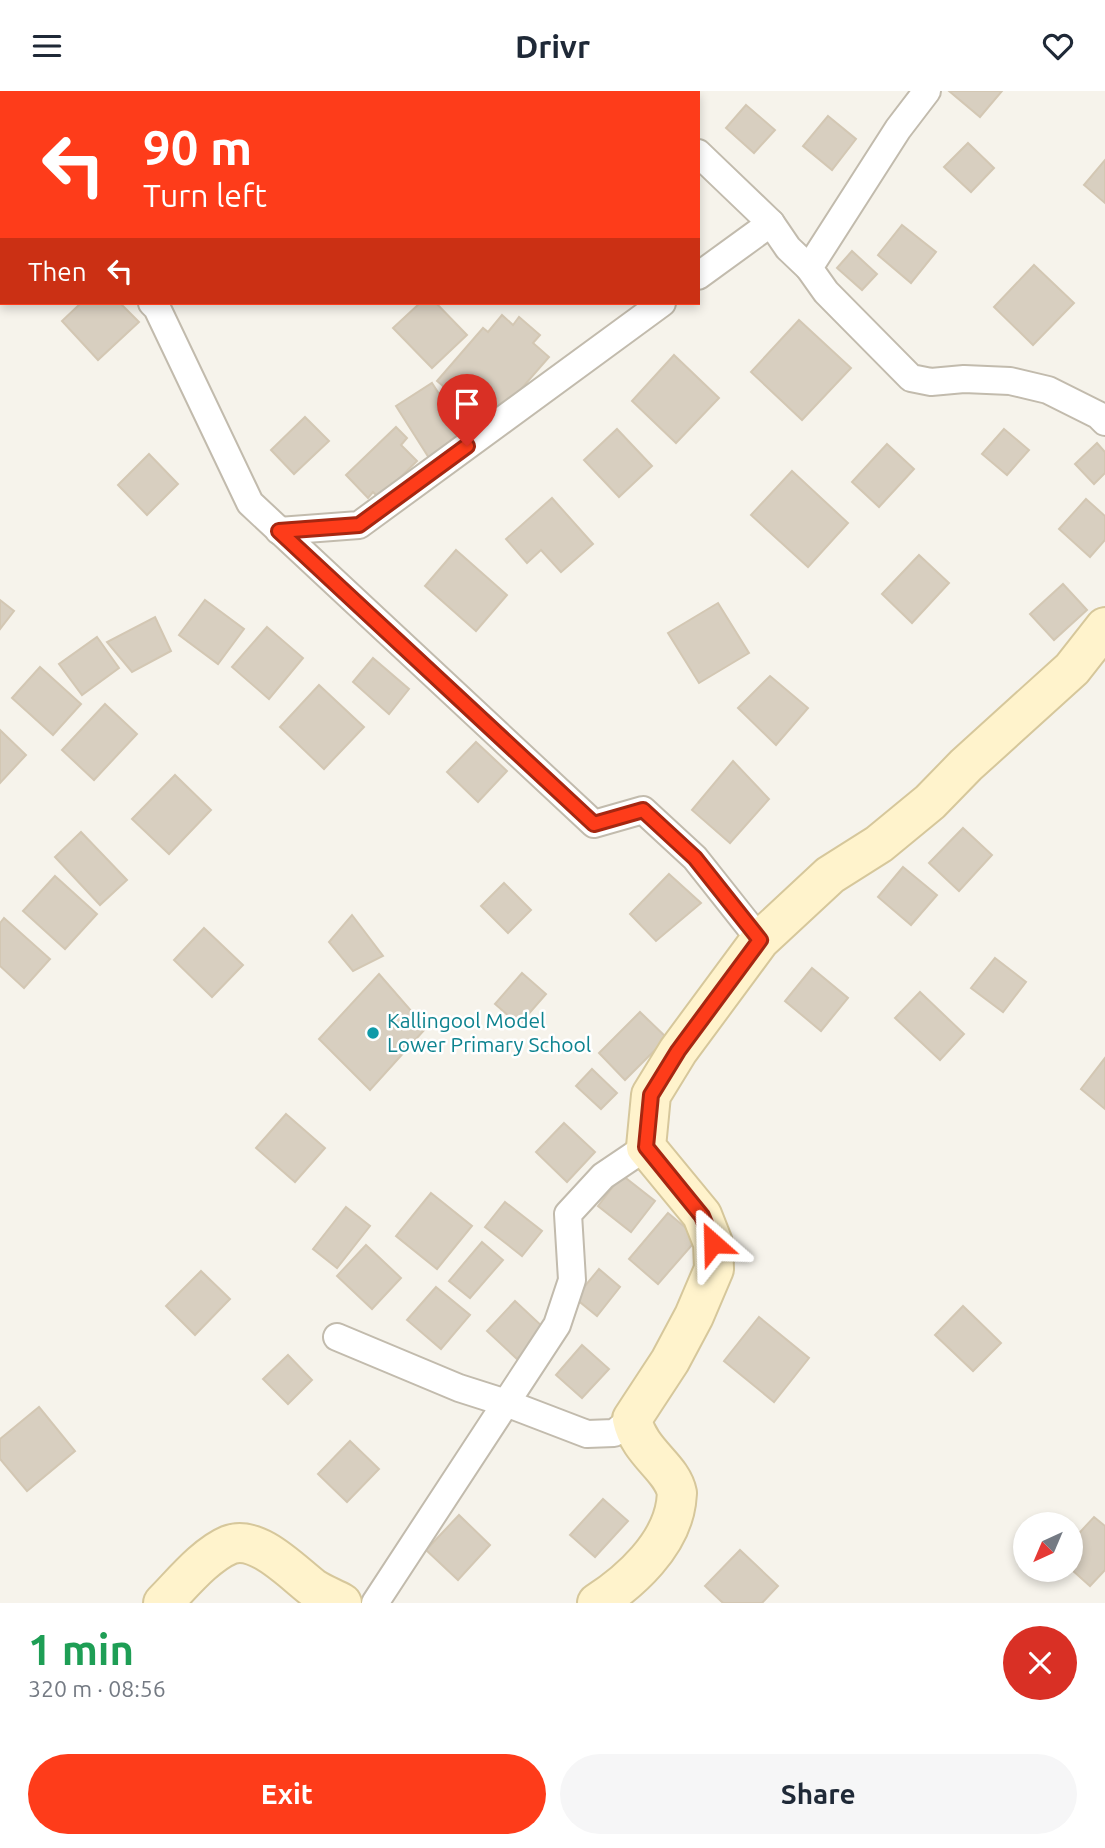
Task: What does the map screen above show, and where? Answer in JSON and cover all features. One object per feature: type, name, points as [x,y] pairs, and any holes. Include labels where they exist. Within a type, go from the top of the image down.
[{"type":"main road","points":[[597,1603],[648,1560],[673,1520],[677,1493],[666,1473],[635,1434],[632,1419],[670,1360],[694,1316],[714,1269],[713,1243],[702,1216],[646,1147],[651,1095],[678,1051],[760,940],[830,875],[878,845],[930,802],[966,765],[1072,669],[1105,627]]},
{"type":"main road","points":[[163,1603],[200,1566],[226,1546],[237,1542],[252,1544],[316,1590],[342,1603]]},
{"type":"street","points":[[809,268],[898,129],[928,91]]},
{"type":"street","points":[[700,155],[771,223],[788,248],[809,268],[826,292],[911,378],[932,383],[964,379],[1010,380],[1048,390],[1098,415],[1105,422]]},
{"type":"street","points":[[700,275],[771,223]]},
{"type":"street","points":[[154,305],[250,503],[594,824],[643,810],[695,858],[760,940]]},
{"type":"street","points":[[279,531],[359,525],[659,305]]},
{"type":"street","points":[[375,1603],[557,1325],[572,1280],[568,1214],[603,1176],[646,1147]]},
{"type":"street","points":[[337,1337],[459,1388],[587,1434],[614,1433],[632,1419]]},
{"type":"building","points":[[949,91],[1002,91],[980,117]]},
{"type":"building","points":[[746,105],[775,130],[754,153],[726,128]]},
{"type":"building","points":[[828,116],[856,139],[832,170],[803,146]]},
{"type":"building","points":[[968,143],[994,168],[971,192],[944,167]]},
{"type":"building","points":[[1105,160],[1105,203],[1084,185]]},
{"type":"building","points":[[902,225],[936,252],[911,283],[878,255]]},
{"type":"building","points":[[852,251],[877,274],[862,290],[837,268]]},
{"type":"building","points":[[1034,265],[1074,303],[1033,345],[994,307]]},
{"type":"building","points":[[79,305],[122,305],[139,322],[98,360],[62,321]]},
{"type":"building","points":[[418,305],[438,305],[467,335],[432,368],[393,328]]},
{"type":"building","points":[[502,315],[513,325],[519,317],[540,335],[533,343],[549,357],[501,412],[482,395],[470,409],[437,381],[483,328],[488,332]]},
{"type":"building","points":[[799,320],[851,368],[802,420],[751,372]]},
{"type":"building","points":[[674,355],[719,398],[676,443],[632,401]]},
{"type":"building","points":[[432,383],[467,437],[431,461],[396,406]]},
{"type":"building","points":[[305,417],[329,441],[294,474],[271,450]]},
{"type":"building","points":[[396,427],[407,438],[401,445],[417,461],[379,498],[373,492],[368,498],[346,475]]},
{"type":"building","points":[[617,429],[652,466],[619,497],[584,460]]},
{"type":"building","points":[[1004,429],[1029,450],[1007,475],[982,454]]},
{"type":"building","points":[[1097,443],[1105,452],[1105,473],[1094,484],[1075,464]]},
{"type":"building","points":[[887,444],[914,469],[879,507],[852,482]]},
{"type":"building","points":[[149,454],[178,484],[147,515],[118,485]]},
{"type":"building","points":[[792,471],[848,523],[808,567],[751,515]]},
{"type":"building","points":[[552,498],[593,544],[561,572],[541,550],[527,563],[506,539]]},
{"type":"building","points":[[1086,499],[1105,516],[1105,540],[1090,557],[1059,529]]},
{"type":"building","points":[[456,550],[507,595],[476,631],[425,586]]},
{"type":"building","points":[[919,555],[949,583],[912,623],[882,594]]},
{"type":"building","points":[[1063,584],[1087,610],[1054,640],[1030,614]]},
{"type":"building","points":[[0,600],[14,611],[0,629]]},
{"type":"building","points":[[205,600],[244,629],[218,664],[179,635]]},
{"type":"building","points":[[718,603],[749,653],[699,683],[668,633]]},
{"type":"building","points":[[155,617],[171,651],[132,672],[107,642]]},
{"type":"building","points":[[267,627],[303,658],[269,699],[232,667]]},
{"type":"building","points":[[97,637],[119,668],[82,695],[59,664]]},
{"type":"building","points":[[373,658],[409,689],[389,714],[353,682]]},
{"type":"building","points":[[40,667],[81,704],[53,735],[12,698]]},
{"type":"building","points":[[770,676],[808,708],[776,745],[738,708]]},
{"type":"building","points":[[319,685],[364,727],[324,769],[280,727]]},
{"type":"building","points":[[105,704],[137,734],[94,780],[62,750]]},
{"type":"building","points":[[0,730],[26,755],[0,783]]},
{"type":"building","points":[[476,742],[507,771],[478,802],[447,772]]},
{"type":"building","points":[[733,761],[769,799],[730,843],[692,810]]},
{"type":"building","points":[[175,775],[211,810],[169,854],[132,819]]},
{"type":"building","points":[[963,828],[992,855],[959,891],[929,863]]},
{"type":"building","points":[[81,832],[127,880],[100,905],[55,857]]},
{"type":"building","points":[[903,867],[937,895],[911,925],[878,897]]},
{"type":"building","points":[[669,874],[701,903],[656,941],[630,914]]},
{"type":"building","points":[[55,876],[97,914],[65,949],[23,911]]},
{"type":"building","points":[[504,883],[531,910],[508,933],[481,906]]},
{"type":"building","points":[[352,915],[383,956],[353,971],[329,942]]},
{"type":"building","points":[[4,918],[50,959],[24,988],[0,966],[0,923]]},
{"type":"building","points":[[204,928],[243,965],[212,997],[174,960]]},
{"type":"building","points":[[995,958],[1026,982],[1003,1012],[971,988]]},
{"type":"building","points":[[812,968],[848,998],[821,1031],[785,1001]]},
{"type":"building","points":[[522,973],[546,994],[519,1025],[495,1004]]},
{"type":"building","name":"Kallingool Model Lower Primary School","points":[[379,974],[426,1028],[370,1090],[319,1039]]},
{"type":"building","points":[[920,992],[964,1034],[940,1060],[895,1018]]},
{"type":"building","points":[[640,1012],[667,1038],[625,1080],[599,1053]]},
{"type":"building","points":[[1105,1058],[1105,1109],[1081,1089]]},
{"type":"building","points":[[592,1069],[617,1093],[601,1109],[576,1086]]},
{"type":"building","points":[[286,1114],[325,1148],[295,1182],[256,1148]]},
{"type":"building","points":[[564,1123],[595,1152],[567,1182],[536,1152]]},
{"type":"building","points":[[622,1175],[655,1201],[631,1232],[598,1206]]},
{"type":"building","points":[[431,1193],[472,1226],[437,1269],[396,1236]]},
{"type":"building","points":[[505,1202],[542,1231],[522,1256],[485,1227]]},
{"type":"building","points":[[346,1207],[370,1226],[337,1268],[313,1249]]},
{"type":"building","points":[[668,1213],[698,1238],[658,1284],[629,1259]]},
{"type":"building","points":[[482,1242],[503,1260],[470,1298],[449,1281]]},
{"type":"building","points":[[366,1245],[401,1278],[372,1309],[337,1276]]},
{"type":"building","points":[[599,1269],[620,1287],[597,1316],[575,1298]]},
{"type":"building","points":[[201,1271],[230,1299],[195,1335],[166,1306]]},
{"type":"building","points":[[436,1287],[470,1315],[441,1349],[407,1320]]},
{"type":"building","points":[[515,1301],[545,1329],[517,1359],[487,1331]]},
{"type":"building","points":[[963,1306],[1001,1343],[973,1371],[935,1335]]},
{"type":"building","points":[[759,1317],[809,1358],[774,1402],[724,1361]]},
{"type":"building","points":[[582,1345],[609,1369],[582,1398],[556,1375]]},
{"type":"building","points":[[288,1355],[312,1380],[288,1404],[263,1379]]},
{"type":"building","points":[[39,1407],[75,1451],[27,1491],[0,1459],[0,1439]]},
{"type":"building","points":[[350,1441],[379,1469],[347,1502],[318,1474]]},
{"type":"building","points":[[603,1499],[628,1521],[595,1557],[570,1535]]},
{"type":"building","points":[[459,1515],[490,1545],[458,1580],[426,1550]]},
{"type":"building","points":[[1094,1517],[1105,1526],[1105,1570],[1090,1586],[1083,1580],[1083,1529]]},
{"type":"building","points":[[740,1550],[778,1586],[762,1603],[723,1603],[705,1586]]},
{"type":"place","name":"Kallingool Model Lower Primary School","points":[[373,1033]]},
{"type":"route","points":[[467,446],[359,525],[279,531],[594,824],[643,810],[695,858],[760,940],[678,1051],[651,1095],[646,1147],[702,1216],[713,1243]]}]
